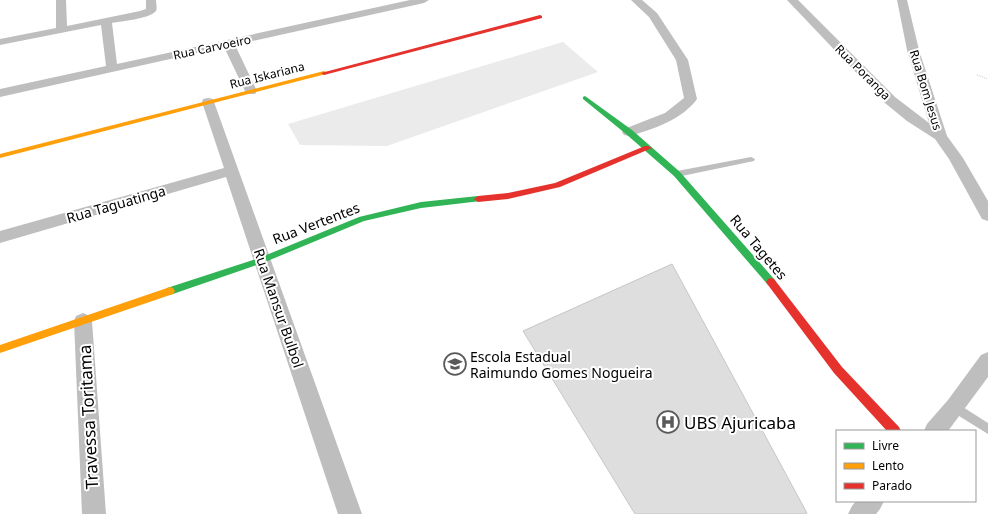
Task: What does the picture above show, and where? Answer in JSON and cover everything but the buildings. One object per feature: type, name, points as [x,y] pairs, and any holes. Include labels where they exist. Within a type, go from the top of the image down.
[{"type":"street","points":[[61,0],[62,30]]},
{"type":"street","points":[[0,42],[143,14],[151,10],[151,0]]},
{"type":"street","name":"Rua Carvoeiro","points":[[0,93],[424,0]]},
{"type":"street","points":[[629,132],[670,117],[682,109],[691,99],[682,60],[653,15],[636,0]]},
{"type":"street","name":"Rua Poranga","points":[[792,0],[890,100],[912,118],[940,136]]},
{"type":"street","name":"Rua Bom Jesus","points":[[902,0],[913,50],[940,136],[956,158],[988,215]]},
{"type":"street","name":"Rua Iskariana","points":[[0,156],[540,17]]},
{"type":"street","points":[[106,22],[112,68]]},
{"type":"street","points":[[228,43],[250,91]]},
{"type":"street","name":"Rua Tagetes","points":[[585,98],[629,132],[677,174],[764,273],[838,370],[894,430]]},
{"type":"street","name":"Rua Mansur Bulbol","points":[[208,102],[350,514]]},
{"type":"street","name":"Rua Vertentes","points":[[0,349],[262,260],[362,219],[421,206],[508,196],[557,184],[648,148]]},
{"type":"street","name":"Rua Taguatinga","points":[[0,237],[231,171]]},
{"type":"street","name":"Travessa Toritama","points":[[83,321],[94,514]]},
{"type":"street","points":[[936,430],[955,408],[988,361]]},
{"type":"street","points":[[860,514],[871,502]]},
{"type":"lane","points":[[677,174],[751,159]]},
{"type":"lane","points":[[955,408],[988,429]]},
{"type":"path","points":[[977,75],[988,78]]},
{"type":"shaded area","points":[[563,42],[598,72],[387,146],[300,145],[288,124]]},
{"type":"traffic: fast","points":[[585,98],[629,132],[677,174],[771,282]]},
{"type":"traffic: fast","points":[[170,291],[262,260],[362,219],[421,205],[478,199]]},
{"type":"traffic: slow","points":[[0,156],[324,73]]},
{"type":"traffic: slow","points":[[0,349],[170,291]]},
{"type":"traffic: jam","points":[[324,73],[540,17]]},
{"type":"traffic: jam","points":[[478,199],[508,196],[557,185],[648,148]]},
{"type":"traffic: jam","points":[[771,282],[838,370],[894,430]]},
{"type":"place","name":"Escola Estadual Raimundo Gomes Nogueira","points":[[455,364]]},
{"type":"place","name":"UBS Ajuricaba","points":[[668,422]]}]
